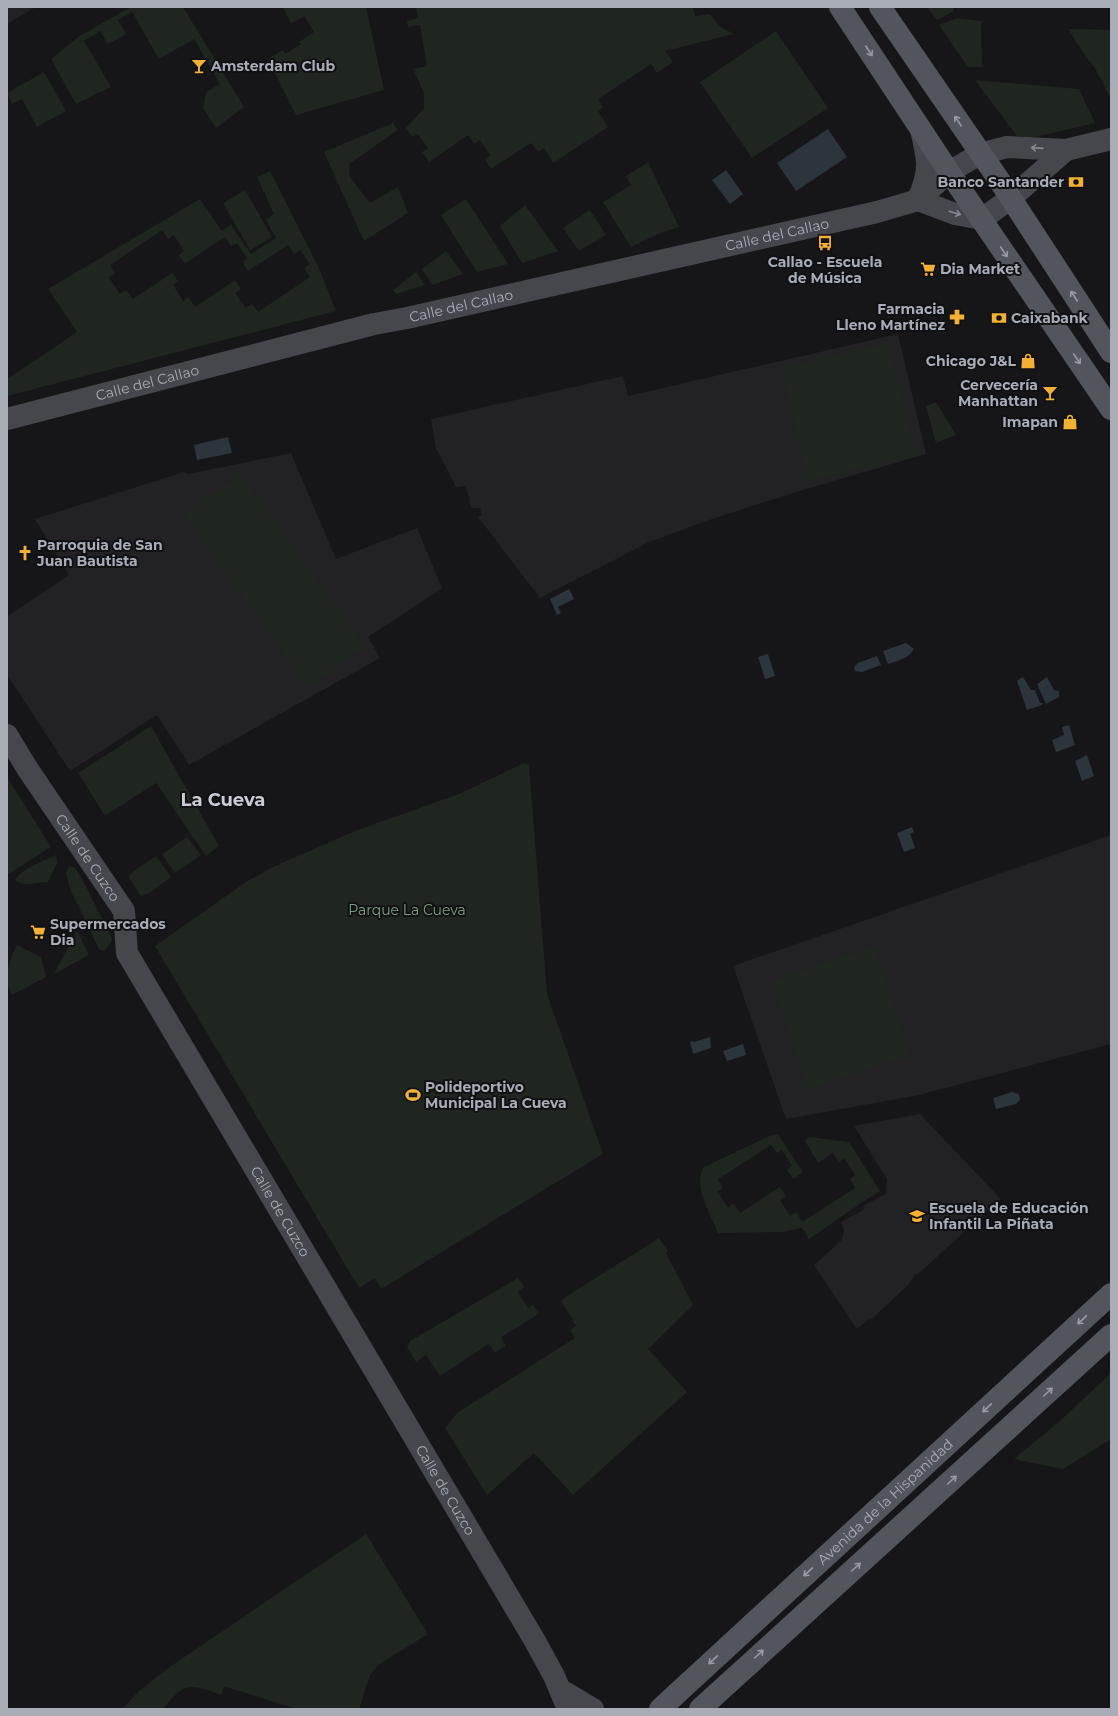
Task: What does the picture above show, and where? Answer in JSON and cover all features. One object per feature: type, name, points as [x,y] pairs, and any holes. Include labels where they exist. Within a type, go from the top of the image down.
[{"type":"main road","points":[[840,7],[949,172],[1111,410]]},
{"type":"main road","points":[[880,7],[1011,198],[1111,352]]},
{"type":"main road","name":"Avenida de la Hispanidad","points":[[660,1709],[1111,1294]]},
{"type":"main road","name":"Avenida de la Hispanidad","points":[[700,1709],[1111,1335]]},
{"type":"street","points":[[921,129],[928,156],[927,181],[918,200],[955,214],[982,220]]},
{"type":"street","name":"Calle del Callao","points":[[7,419],[360,327],[408,318],[815,226],[918,200],[949,172],[980,154],[1007,147],[1066,150],[1111,139]]},
{"type":"street","name":"Calle del Callao","points":[[982,220],[1011,198],[1066,150]]},
{"type":"street","name":"Calle de Cuzco","points":[[7,735],[27,768],[124,911],[127,953],[535,1641],[565,1702],[593,1709]]},
{"type":"shaded area","points":[[7,7],[36,7],[7,24]]},
{"type":"shaded area","points":[[828,129],[847,157],[796,191],[777,163]]},
{"type":"shaded area","points":[[726,170],[743,194],[730,204],[712,180]]},
{"type":"shaded area","points":[[898,334],[926,454],[796,492],[712,519],[649,542],[540,598],[478,517],[482,515],[480,508],[472,508],[465,486],[456,487],[436,448],[431,419],[623,376],[628,396]]},
{"type":"shaded area","points":[[228,437],[232,453],[197,460],[194,445]]},
{"type":"shaded area","points":[[291,453],[336,559],[417,528],[442,588],[368,637],[380,658],[189,765],[157,715],[70,771],[7,675],[7,617],[69,575],[35,519],[184,472],[188,474]]},
{"type":"shaded area","points":[[569,589],[574,599],[558,607],[561,613],[557,615],[550,599]]},
{"type":"shaded area","points":[[906,643],[914,649],[912,652],[903,659],[888,664],[883,651]]},
{"type":"shaded area","points":[[768,654],[775,676],[765,679],[758,657]]},
{"type":"shaded area","points":[[877,656],[881,665],[862,672],[855,671],[854,667],[858,663]]},
{"type":"shaded area","points":[[1023,677],[1031,690],[1035,690],[1040,703],[1043,703],[1042,705],[1027,710],[1017,681]]},
{"type":"shaded area","points":[[1047,677],[1054,690],[1059,691],[1059,697],[1046,704],[1037,684]]},
{"type":"shaded area","points":[[1069,725],[1075,745],[1056,752],[1052,740],[1064,735],[1062,727]]},
{"type":"shaded area","points":[[1087,755],[1094,776],[1082,781],[1075,761]]},
{"type":"shaded area","points":[[912,827],[914,832],[910,834],[915,848],[904,852],[897,833]]},
{"type":"shaded area","points":[[1111,835],[1111,1044],[919,1095],[786,1119],[733,966]]},
{"type":"shaded area","points":[[710,1037],[711,1048],[693,1054],[690,1042]]},
{"type":"shaded area","points":[[743,1044],[746,1055],[727,1061],[723,1051]]},
{"type":"shaded area","points":[[1012,1092],[1019,1094],[1020,1100],[1016,1104],[996,1109],[993,1098]]},
{"type":"shaded area","name":"Escuela de Educación Infantil La Piñata","points":[[920,1114],[1001,1199],[918,1274],[915,1274],[909,1284],[872,1319],[870,1318],[857,1329],[814,1265],[842,1240],[844,1230],[841,1222],[864,1210],[863,1206],[886,1194],[887,1179],[854,1126]]},
{"type":"green space","points":[[131,7],[183,7],[244,107],[216,128],[203,108],[206,92],[220,84],[194,39],[159,59],[132,12],[118,20],[126,34],[108,44],[100,31],[84,41],[111,87],[76,104],[51,59],[81,35]]},
{"type":"green space","points":[[282,7],[366,7],[384,90],[296,115],[268,59],[283,50],[285,54],[301,44],[299,42],[314,32],[304,16],[291,24]]},
{"type":"green space","points":[[416,7],[693,7],[695,16],[710,14],[719,26],[734,34],[665,51],[673,62],[657,73],[651,64],[598,99],[603,107],[598,111],[608,127],[553,163],[544,148],[538,152],[531,143],[491,169],[485,159],[490,155],[480,140],[474,144],[468,135],[429,162],[422,152],[428,148],[418,134],[412,137],[406,128],[424,108],[424,93],[413,69],[427,66],[420,25],[408,27],[407,21],[418,18]]},
{"type":"green space","points":[[927,7],[954,7],[954,11],[937,20]]},
{"type":"green space","points":[[957,18],[981,21],[982,67],[968,67],[939,25]]},
{"type":"green space","points":[[1068,29],[1111,30],[1111,99],[1095,68]]},
{"type":"green space","points":[[776,31],[828,108],[752,158],[700,82]]},
{"type":"green space","points":[[44,72],[66,111],[37,127],[22,99],[12,104],[7,93]]},
{"type":"green space","points":[[975,80],[1079,89],[1095,123],[1032,138],[1017,136]]},
{"type":"green space","points":[[393,123],[398,130],[349,164],[350,177],[370,203],[398,187],[408,213],[364,241],[324,152]]},
{"type":"green space","points":[[648,162],[679,227],[660,233],[631,247],[603,202],[631,185],[626,176]]},
{"type":"green space","points":[[270,171],[318,266],[336,311],[7,396],[7,379],[77,332],[48,289],[200,199],[222,231],[231,225],[251,254],[276,238],[266,220],[274,214],[257,177]],"holes":[[[162,230],[168,239],[174,235],[184,251],[179,255],[185,264],[225,237],[231,246],[237,243],[247,258],[242,262],[248,271],[288,245],[294,254],[300,250],[310,264],[304,268],[310,277],[258,312],[252,304],[246,308],[235,293],[241,289],[235,280],[195,307],[188,297],[183,301],[173,285],[178,281],[172,273],[133,299],[126,290],[120,294],[109,278],[115,274],[110,265]]]},
{"type":"green space","points":[[245,190],[272,237],[250,250],[223,203]]},
{"type":"green space","points":[[466,199],[508,264],[477,272],[441,215]]},
{"type":"green space","points":[[525,205],[558,251],[522,263],[500,226]]},
{"type":"green space","points":[[590,210],[606,235],[579,251],[563,228]]},
{"type":"green space","points":[[446,251],[463,274],[432,285],[422,269]]},
{"type":"green space","points":[[416,272],[425,285],[396,294],[393,290]]},
{"type":"green space","points":[[888,343],[916,455],[808,481],[781,369]]},
{"type":"green space","points":[[936,402],[956,435],[936,443],[926,406]]},
{"type":"green space","points":[[240,474],[365,647],[309,687],[184,515]]},
{"type":"green space","points":[[151,726],[219,846],[206,856],[156,783],[105,816],[78,773]]},
{"type":"green space","name":"Polideportivo Municipal La Cueva","points":[[524,763],[529,765],[547,994],[603,1154],[381,1289],[375,1278],[359,1288],[155,946],[246,882],[273,867],[355,831],[459,794]]},
{"type":"green space","points":[[7,777],[51,847],[7,875]]},
{"type":"green space","points":[[187,837],[201,855],[175,873],[162,854]]},
{"type":"green space","points":[[56,855],[57,863],[48,882],[22,884],[15,880],[27,869]]},
{"type":"green space","points":[[156,856],[171,877],[149,893],[141,896],[129,878],[130,874]]},
{"type":"green space","points":[[69,866],[75,868],[83,881],[111,936],[112,941],[104,951],[99,949],[70,889],[66,874]]},
{"type":"green space","points":[[77,930],[89,955],[54,974]]},
{"type":"green space","points":[[17,945],[41,957],[46,977],[12,995],[7,982],[7,976],[11,957]]},
{"type":"green space","points":[[874,946],[910,1055],[808,1089],[772,981]]},
{"type":"green space","points":[[778,1134],[803,1172],[793,1179],[787,1170],[792,1166],[782,1150],[777,1153],[771,1145],[718,1179],[723,1188],[717,1192],[728,1207],[734,1204],[740,1213],[780,1187],[786,1196],[780,1200],[790,1216],[796,1212],[802,1222],[855,1188],[850,1179],[855,1175],[844,1158],[839,1162],[833,1153],[818,1163],[805,1141],[809,1137],[849,1142],[880,1191],[809,1239],[802,1228],[782,1232],[718,1233],[701,1191],[701,1174],[704,1167],[767,1137]]},
{"type":"green space","points":[[659,1238],[668,1251],[666,1253],[693,1305],[648,1349],[687,1392],[573,1495],[534,1453],[487,1495],[445,1428],[457,1413],[575,1338],[570,1330],[576,1326],[561,1300]]},
{"type":"green space","points":[[518,1278],[524,1287],[518,1292],[528,1308],[533,1304],[539,1314],[501,1337],[506,1346],[495,1353],[489,1344],[440,1376],[426,1355],[416,1362],[407,1347],[410,1341]]},
{"type":"green space","points":[[1111,1373],[1111,1439],[1063,1469],[1014,1459],[1061,1420]]},
{"type":"green space","points":[[366,1534],[428,1634],[378,1665],[370,1675],[359,1709],[296,1709],[224,1686],[221,1695],[202,1688],[189,1687],[177,1694],[163,1709],[122,1709],[139,1691],[171,1666]]},
{"type":"place","name":"Amsterdam Club","points":[[199,66]]},
{"type":"place","name":"Banco Santander","points":[[1076,182]]},
{"type":"place","name":"Callao - Escuela de Música","points":[[825,243]]},
{"type":"place","name":"Dia Market","points":[[928,269]]},
{"type":"place","name":"Farmacia Lleno Martínez","points":[[957,317]]},
{"type":"place","name":"Caixabank","points":[[999,318]]},
{"type":"place","name":"Chicago J&L","points":[[1028,361]]},
{"type":"place","name":"Cervecería Manhattan","points":[[1050,393]]},
{"type":"place","name":"Imapan","points":[[1070,422]]},
{"type":"place","name":"Parroquia de San Juan Bautista","points":[[25,553]]},
{"type":"place","name":"Supermercados Dia","points":[[38,932]]},
{"type":"place","name":"Polideportivo Municipal La Cueva","points":[[413,1095]]},
{"type":"place","name":"Escuela de Educación Infantil La Piñata","points":[[917,1216]]},
{"type":"district","name":"La Cueva","points":[[223,800]]},
{"type":"park label","name":"Parque La Cueva","points":[[407,910]]}]
